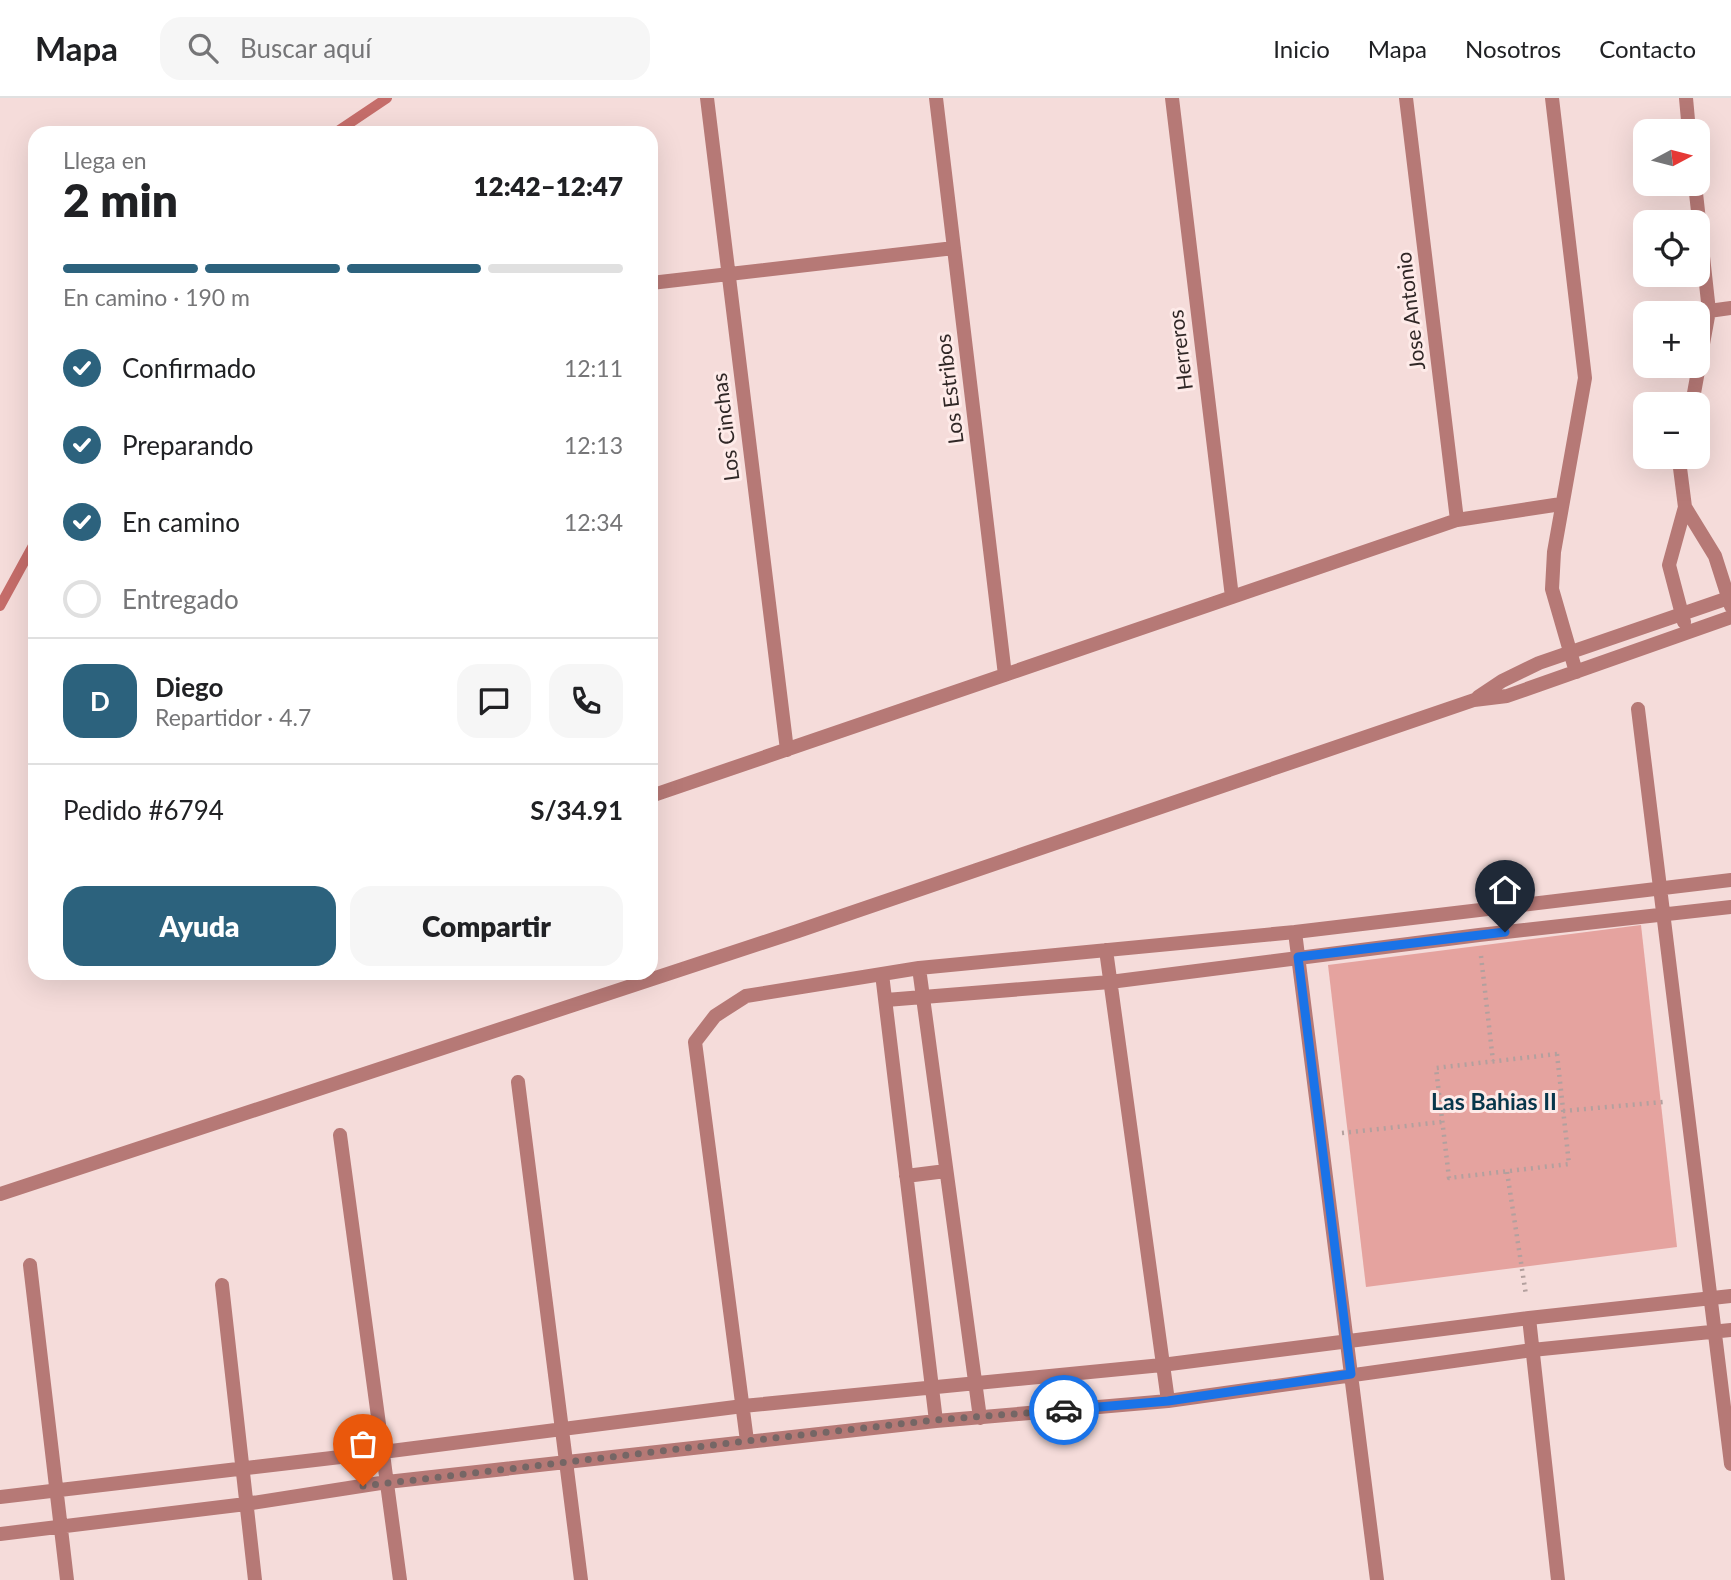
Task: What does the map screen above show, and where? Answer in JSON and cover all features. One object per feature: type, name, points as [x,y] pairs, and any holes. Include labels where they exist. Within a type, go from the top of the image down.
[{"type":"street","name":"Los Cinchas","points":[[707,98],[786,750]]},
{"type":"street","name":"Los Estribos","points":[[936,98],[1005,675]]},
{"type":"street","name":"Herreros","points":[[1172,98],[1232,597]]},
{"type":"street","name":"Jose Antonio","points":[[1406,98],[1457,520]]},
{"type":"street","points":[[1552,98],[1585,378],[1561,504],[1552,589],[1576,671]]},
{"type":"street","points":[[1686,98],[1688,119]]},
{"type":"street","points":[[1696,196],[1708,301]]},
{"type":"street","points":[[658,283],[954,247]]},
{"type":"street","points":[[1710,311],[1731,308]]},
{"type":"street","points":[[1680,469],[1685,507],[1669,565],[1686,632]]},
{"type":"street","points":[[658,794],[1457,520],[1561,504]]},
{"type":"street","points":[[1474,700],[1526,669],[1682,614],[1730,600],[1715,556],[1685,507]]},
{"type":"street","points":[[658,978],[1474,700],[1507,696],[1731,617]]},
{"type":"street","points":[[1638,709],[1731,1464]]},
{"type":"street","points":[[747,1441],[695,1042],[715,1016],[746,996],[919,968],[1295,932],[1731,880]]},
{"type":"street","points":[[886,1000],[1110,982],[1479,934],[1731,906]]},
{"type":"street","points":[[1476,910],[1479,934]]},
{"type":"street","points":[[1295,932],[1377,1580]]},
{"type":"street","points":[[1106,950],[1168,1401]]},
{"type":"street","points":[[919,968],[980,1418]]},
{"type":"street","points":[[882,974],[936,1420]]},
{"type":"street","points":[[0,1195],[651,980]]},
{"type":"street","points":[[518,1082],[581,1580]]},
{"type":"street","points":[[340,1135],[400,1580]]},
{"type":"street","points":[[906,1176],[946,1171]]},
{"type":"street","points":[[30,1265],[67,1580]]},
{"type":"street","points":[[222,1284],[255,1580]]},
{"type":"street","points":[[0,1497],[743,1406],[1161,1365],[1529,1318],[1731,1296]]},
{"type":"street","points":[[1529,1318],[1558,1580]]},
{"type":"street","points":[[0,1534],[246,1504],[387,1482],[936,1420],[1168,1401],[1532,1350],[1731,1329]]},
{"type":"path","points":[[1479,934],[1493,1061]]},
{"type":"path","points":[[1557,1054],[1569,1164],[1449,1178],[1436,1068],[1493,1061],[1557,1054]]},
{"type":"path","points":[[1563,1111],[1686,1100]]},
{"type":"path","points":[[1321,1136],[1443,1122]]},
{"type":"path","points":[[1507,1171],[1529,1318]]},
{"type":"shaded area","points":[[1641,925],[1677,1247],[1366,1287],[1328,965]]},
{"type":"waterway","points":[[345,126],[387,98]]},
{"type":"waterway","points":[[0,606],[28,555]]},
{"type":"way so far","points":[[363,1486],[936,1420],[1064,1410]]},
{"type":"district","name":"Las Bahias II","points":[[1494,1102]]},
{"type":"route","points":[[1064,1410],[1168,1401],[1351,1374],[1298,957],[1505,932]]}]
